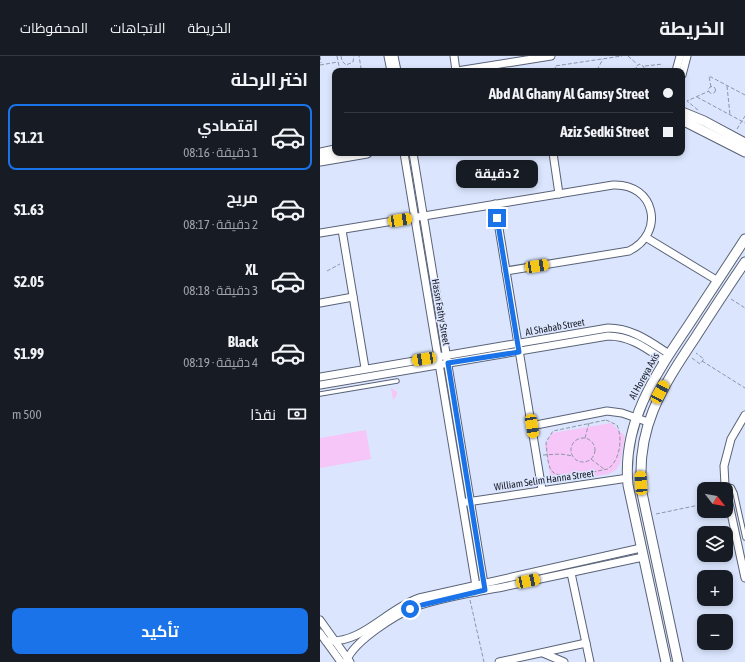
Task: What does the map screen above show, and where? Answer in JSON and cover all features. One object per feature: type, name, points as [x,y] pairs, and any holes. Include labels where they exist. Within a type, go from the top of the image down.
[{"type":"main road","points":[[685,113],[704,121],[745,143]]},
{"type":"main road","points":[[685,122],[745,152]]},
{"type":"main road","points":[[320,153],[332,151]]},
{"type":"main road","points":[[320,161],[349,156]]},
{"type":"main road","name":"Al Horeya Axis","points":[[666,662],[642,553],[628,478],[629,446],[636,418],[649,387],[745,239]]},
{"type":"main road","points":[[678,662],[642,493],[641,465],[643,442],[648,422],[660,392],[745,262]]},
{"type":"street","points":[[388,56],[390,68]]},
{"type":"street","points":[[394,56],[396,68]]},
{"type":"street","points":[[454,56],[456,68]]},
{"type":"street","points":[[476,68],[551,56]]},
{"type":"street","points":[[677,68],[680,56]]},
{"type":"street","points":[[684,68],[687,56]]},
{"type":"street","name":"Hassn Fathy Street","points":[[405,156],[477,589]]},
{"type":"street","name":"Hassn Fathy Street","points":[[413,156],[485,587]]},
{"type":"street","points":[[553,156],[559,194]]},
{"type":"street","points":[[320,233],[613,185],[632,188],[643,196],[650,207],[651,226],[646,238],[636,248],[623,253],[506,271]]},
{"type":"street","points":[[495,204],[542,490]]},
{"type":"street","points":[[342,230],[365,368]]},
{"type":"street","points":[[646,238],[718,281]]},
{"type":"street","points":[[320,303],[353,297]]},
{"type":"street","name":"Al Shabab Street","points":[[320,385],[439,360],[446,355],[615,328],[636,333],[667,358]]},
{"type":"street","name":"Al Shabab Street","points":[[320,376],[365,368],[439,360],[448,363],[614,336],[633,341],[667,358]]},
{"type":"street","points":[[532,426],[607,411],[648,422]]},
{"type":"street","points":[[725,482],[724,466],[727,448],[745,415]]},
{"type":"street","name":"William Selim Hanna Street","points":[[462,503],[628,478]]},
{"type":"street","points":[[733,518],[743,562],[745,578]]},
{"type":"street","points":[[485,587],[571,573],[642,553]]},
{"type":"street","points":[[326,641],[336,642],[352,638],[400,606],[413,600],[477,589],[642,553]]},
{"type":"street","points":[[571,573],[590,662]]},
{"type":"street","points":[[346,661],[356,646],[363,640],[404,612],[422,605],[469,594],[477,589]]},
{"type":"street","points":[[320,620],[336,642],[346,661]]},
{"type":"street","points":[[320,633],[346,661]]},
{"type":"street","points":[[499,662],[586,643]]},
{"type":"street","points":[[543,653],[564,662]]},
{"type":"lane","points":[[320,394],[397,381]]},
{"type":"lane","points":[[733,488],[735,491],[745,538]]},
{"type":"path","points":[[320,56],[321,65],[338,62]]},
{"type":"path","points":[[337,56],[339,68]]},
{"type":"path","points":[[341,56],[344,64],[349,65],[353,62],[355,57],[359,56],[361,68]]},
{"type":"path","points":[[555,68],[555,66],[622,56]]},
{"type":"path","points":[[628,56],[638,65],[642,64],[644,67],[663,64]]},
{"type":"path","points":[[599,68],[603,59]]},
{"type":"path","points":[[709,91],[711,93],[714,92],[714,88],[711,87],[709,76],[745,95]]},
{"type":"path","points":[[726,86],[730,115]]},
{"type":"path","points":[[688,101],[709,91],[711,87]]},
{"type":"path","points":[[697,97],[745,123]]},
{"type":"path","points":[[737,130],[745,116]]},
{"type":"path","points":[[327,271],[339,264]]},
{"type":"path","points":[[723,295],[745,308]]},
{"type":"path","points":[[686,351],[700,364],[702,361]]},
{"type":"path","points":[[686,351],[704,359],[702,361],[745,388]]},
{"type":"path","points":[[585,438],[589,423],[594,414]]},
{"type":"path","points":[[606,420],[617,425],[620,431],[616,461],[612,466],[605,470],[562,476],[551,469],[546,442],[553,431],[589,423],[606,420]]},
{"type":"path","points":[[573,456],[573,444],[578,439],[585,438],[591,441],[594,447],[594,453],[591,459]]},
{"type":"path","points":[[536,456],[561,454],[573,456],[581,461],[591,459],[605,470]]},
{"type":"path","points":[[647,516],[697,505]]},
{"type":"path","points":[[469,594],[484,662]]},
{"type":"shaded area","points":[[391,388],[397,392],[397,395],[393,400]]},
{"type":"shaded area","points":[[611,423],[625,436],[620,464],[616,470],[608,474],[563,482],[550,475],[545,445],[552,433]]},
{"type":"shaded area","points":[[366,430],[371,459],[320,468],[320,438]]},
{"type":"route","points":[[410,609],[485,590],[448,363],[519,352],[497,218]]}]
